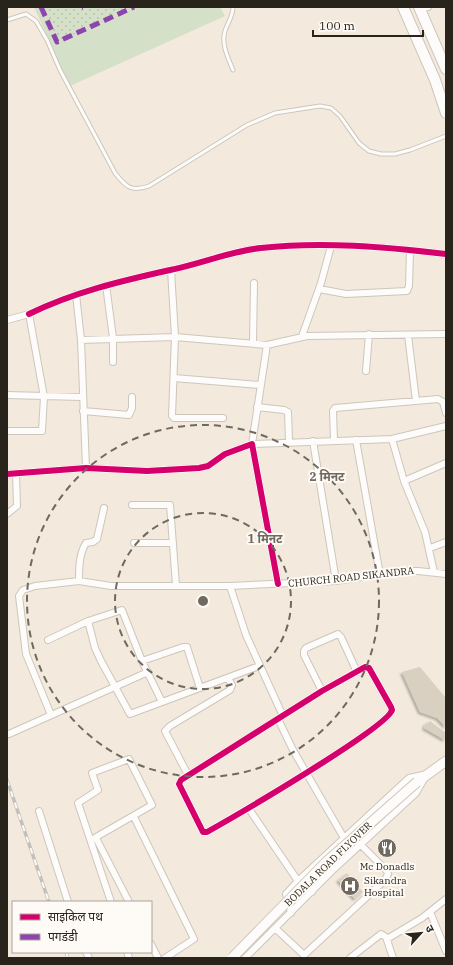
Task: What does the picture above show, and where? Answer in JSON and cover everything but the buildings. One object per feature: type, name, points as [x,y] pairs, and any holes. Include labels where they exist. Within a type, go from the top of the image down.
[{"type":"highway","points":[[403,7],[435,80],[446,113]]},
{"type":"highway","points":[[422,8],[446,69]]},
{"type":"main road","name":"BODALA ROAD FLYOVER","points":[[232,958],[325,863],[417,782],[446,761]]},
{"type":"street","points":[[302,336],[320,289],[331,246]]},
{"type":"street","points":[[7,320],[29,314],[76,294],[106,285],[260,248],[331,246],[410,250],[446,254]]},
{"type":"street","points":[[320,289],[346,294],[407,291],[410,286],[410,250]]},
{"type":"street","points":[[171,270],[175,337],[174,418],[223,418]]},
{"type":"street","points":[[253,343],[254,283]]},
{"type":"street","points":[[106,285],[114,338],[113,362]]},
{"type":"street","points":[[76,294],[81,340],[82,397],[86,468]]},
{"type":"street","points":[[7,431],[42,431],[44,397],[29,314]]},
{"type":"street","points":[[366,371],[369,334]]},
{"type":"street","points":[[81,340],[175,337],[267,345],[302,336],[446,334]]},
{"type":"street","points":[[408,335],[416,401]]},
{"type":"street","points":[[267,345],[252,444],[278,584]]},
{"type":"street","points":[[174,378],[260,385]]},
{"type":"street","points":[[7,395],[82,397]]},
{"type":"street","points":[[83,412],[129,415],[132,408],[132,397]]},
{"type":"street","points":[[334,440],[334,409],[441,400],[446,413]]},
{"type":"street","points":[[257,407],[284,410],[288,412],[289,441]]},
{"type":"street","points":[[7,474],[86,468],[147,471],[199,468],[208,466],[232,452],[252,444],[289,441],[392,439],[446,426]]},
{"type":"street","points":[[392,439],[404,481],[425,532],[430,548],[434,572]]},
{"type":"street","points":[[356,440],[380,575]]},
{"type":"street","points":[[313,441],[336,581]]},
{"type":"street","points":[[404,481],[446,463]]},
{"type":"street","points":[[7,514],[17,506],[16,473]]},
{"type":"street","points":[[132,504],[170,505],[176,585]]},
{"type":"street","points":[[79,581],[80,561],[85,544],[93,542],[97,539],[104,508]]},
{"type":"street","points":[[430,548],[446,542]]},
{"type":"street","points":[[134,543],[173,543]]},
{"type":"street","name":"CHURCH ROAD SIKANDRA","points":[[51,715],[26,654],[20,592],[34,586],[79,581],[111,586],[230,586],[336,581],[400,571],[434,572],[446,574]]},
{"type":"street","points":[[230,586],[246,635],[280,718],[306,772],[344,838]]},
{"type":"street","points":[[48,640],[88,621],[122,610],[142,661],[162,702]]},
{"type":"street","points":[[88,621],[95,648],[130,714],[259,666]]},
{"type":"street","points":[[322,691],[304,655],[306,648],[338,634],[341,637],[357,672]]},
{"type":"street","points":[[142,661],[187,647],[200,688]]},
{"type":"street","points":[[365,667],[369,668],[391,707],[391,713],[364,736],[249,808],[207,832],[203,832],[179,784],[181,780],[280,718],[322,691],[365,667]]},
{"type":"street","points":[[9,734],[148,672]]},
{"type":"street","points":[[188,775],[165,731],[170,726],[230,690],[232,685],[228,678]]},
{"type":"street","points":[[94,839],[134,817],[152,804],[131,760],[127,759],[93,772],[91,775],[98,789],[79,802],[78,806],[94,839],[128,901]]},
{"type":"street","points":[[291,913],[286,894],[298,881],[409,778],[427,774]]},
{"type":"street","points":[[245,958],[360,844],[416,793],[427,774]]},
{"type":"street","points":[[249,808],[298,881],[312,892]]},
{"type":"street","points":[[39,810],[68,901]]},
{"type":"street","points":[[134,817],[194,939],[165,958]]},
{"type":"street","points":[[94,839],[111,901]]},
{"type":"street","points":[[275,928],[306,956],[387,877],[387,871],[360,844]]},
{"type":"street","points":[[387,939],[430,912],[446,899]]},
{"type":"street","points":[[430,912],[446,951]]},
{"type":"street","points":[[350,958],[381,934],[387,939],[393,958]]},
{"type":"street","points":[[152,946],[158,958]]},
{"type":"lane","points":[[233,7],[232,15],[225,31],[224,41],[233,70]]},
{"type":"lane","points":[[7,20],[26,14],[36,21],[47,40],[67,84],[115,173],[123,183],[132,189],[139,190],[149,186],[247,126],[275,113],[320,106],[331,108],[340,116],[359,143],[369,151],[381,154],[395,154],[410,150],[446,136]]},
{"type":"green space","points":[[34,7],[220,7],[225,16],[70,86]]},
{"type":"green space","points":[[41,7],[134,7],[57,42]]},
{"type":"railway","points":[[7,780],[49,901]]},
{"type":"railway","points":[[66,953],[68,958]]},
{"type":"marked path","points":[[41,7],[57,42],[134,7]]},
{"type":"cycle path","points":[[29,314],[80,293],[134,278],[261,248],[331,245],[377,247],[446,254]]},
{"type":"cycle path","points":[[7,474],[86,468],[147,471],[199,468],[208,466],[225,454],[252,444],[278,584]]},
{"type":"cycle path","points":[[365,667],[369,668],[391,707],[392,710],[384,720],[338,753],[275,792],[207,832],[203,832],[179,784],[181,780],[322,691],[365,667]]},
{"type":"place","name":"Mc Donadls","points":[[387,848]]},
{"type":"place","name":"Sikandra Hospital","points":[[350,886]]}]
